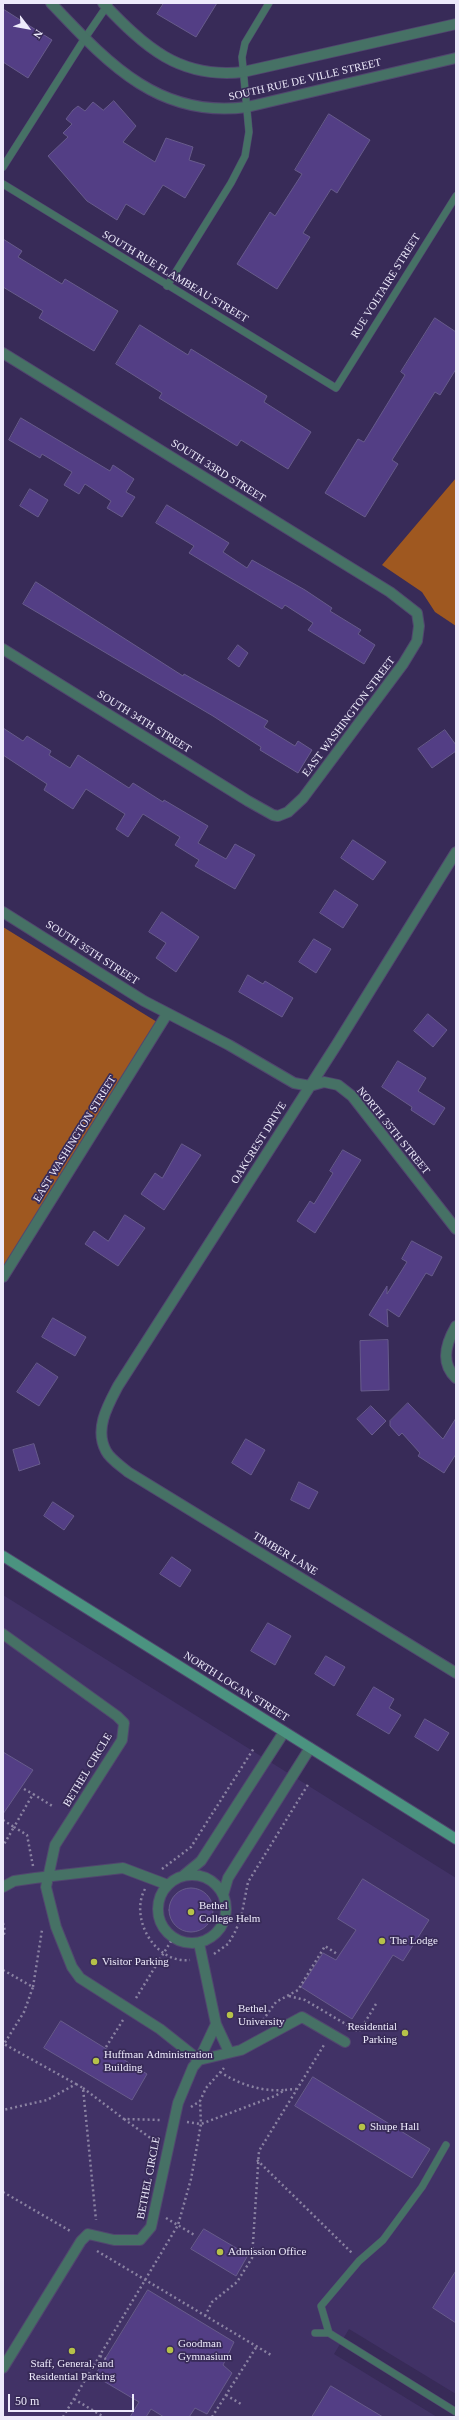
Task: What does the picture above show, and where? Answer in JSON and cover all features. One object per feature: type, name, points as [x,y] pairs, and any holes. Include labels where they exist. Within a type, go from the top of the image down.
[{"type":"street","name":"SOUTH RUE DE VILLE STREET","points":[[51,3],[85,38],[125,73],[158,95],[197,108],[225,110],[247,107],[456,58]]},
{"type":"street","name":"SOUTH RUE DE VILLE STREET","points":[[107,4],[142,42],[174,63],[202,71],[224,74],[243,72],[456,24]]},
{"type":"street","name":"SOUTH 33RD STREET","points":[[3,353],[390,592],[417,613]]},
{"type":"street","name":"EAST WASHINGTON STREET","points":[[272,815],[288,812],[303,798],[403,664],[417,642],[419,626],[417,613]]},
{"type":"street","name":"SOUTH 34TH STREET","points":[[3,649],[272,815]]},
{"type":"street","name":"OAKCREST DRIVE","points":[[106,1451],[101,1435],[104,1412],[118,1386],[310,1086],[456,852]]},
{"type":"street","name":"SOUTH 35TH STREET","points":[[3,912],[167,1014]]},
{"type":"street","name":"EAST WASHINGTON STREET","points":[[3,1277],[167,1014]]},
{"type":"street","name":"NORTH 35TH STREET","points":[[167,1014],[229,1045],[294,1083],[310,1086],[324,1082],[338,1085],[352,1096],[456,1230]]},
{"type":"street","points":[[456,1326],[447,1344],[445,1360],[451,1374],[456,1378]]},
{"type":"street","name":"TIMBER LANE","points":[[106,1451],[128,1472],[456,1674]]},
{"type":"street","name":"NORTH LOGAN STREET","points":[[3,1556],[456,1838]]},
{"type":"street","name":"BETHEL CIRCLE","points":[[3,1634],[118,1716],[124,1723],[122,1740],[119,1746],[55,1845],[46,1887],[56,1927],[72,1967],[80,1978],[160,2029],[199,2060]]},
{"type":"street","points":[[284,1732],[201,1861],[168,1885],[161,1893],[157,1913],[160,1923],[173,1938],[190,1944],[199,1943],[212,1936],[222,1925],[225,1915],[223,1895],[228,1878],[310,1748]]},
{"type":"street","points":[[3,1887],[14,1882],[35,1878],[123,1868],[168,1885]]},
{"type":"street","points":[[182,1876],[203,1877],[214,1884],[223,1895]]},
{"type":"street","points":[[199,1943],[216,2024],[229,2052]]},
{"type":"street","points":[[199,2060],[247,2047],[302,2017],[345,2042]]},
{"type":"street","name":"BETHEL CIRCLE","points":[[80,2241],[88,2234],[114,2240],[140,2240],[151,2227],[173,2120],[193,2067],[199,2060],[216,2024]]},
{"type":"street","points":[[3,2368],[80,2241]]},
{"type":"lane","points":[[167,286],[231,184],[245,156],[249,132],[243,72],[245,43],[269,3]]},
{"type":"lane","points":[[3,167],[107,4]]},
{"type":"lane","name":"SOUTH RUE FLAMBEAU STREET","points":[[3,184],[167,286],[336,388]]},
{"type":"lane","name":"RUE VOLTAIRE STREET","points":[[336,388],[456,196]]},
{"type":"lane","points":[[328,2333],[321,2306],[359,2261],[383,2240],[422,2187],[446,2145]]},
{"type":"lane","points":[[315,2333],[328,2333],[456,2412]]},
{"type":"path","points":[[254,1748],[191,1847],[152,1878],[140,1898],[140,1914],[145,1931],[153,1944],[163,1952],[184,1961],[202,1958],[220,1952],[235,1932],[241,1918],[248,1882],[309,1783]]},
{"type":"path","points":[[24,1789],[54,1807]]},
{"type":"path","points":[[3,1846],[34,1794]]},
{"type":"path","points":[[3,1820],[27,1834],[35,1878]]},
{"type":"path","points":[[3,1924],[5,1931],[3,1937]]},
{"type":"path","points":[[43,1924],[33,1987],[24,2012],[3,2045],[83,2088],[166,2149]]},
{"type":"path","points":[[106,2047],[173,1938]]},
{"type":"path","points":[[258,2026],[276,2002],[298,1990],[325,1946],[337,1954]]},
{"type":"path","points":[[3,1970],[33,1987]]},
{"type":"path","points":[[289,1996],[305,2000],[359,2032],[376,2004]]},
{"type":"path","points":[[205,2316],[212,2302],[237,2282],[252,2258],[257,2160],[259,2151],[331,2034]]},
{"type":"path","points":[[199,2060],[250,2086],[272,2091],[296,2089]]},
{"type":"path","points":[[63,2417],[146,2281],[178,2225],[191,2179],[201,2124],[200,2101],[206,2088],[225,2067]]},
{"type":"path","points":[[3,2110],[47,2100],[76,2084]]},
{"type":"path","points":[[83,2088],[96,2220]]},
{"type":"path","points":[[201,2124],[275,2096],[285,2090]]},
{"type":"path","points":[[124,2119],[173,2120]]},
{"type":"path","points":[[257,2160],[359,2261]]},
{"type":"path","points":[[3,2192],[71,2232],[80,2241],[271,2355]]},
{"type":"path","points":[[155,2212],[196,2236]]},
{"type":"path","points":[[212,2417],[256,2346]]},
{"type":"path","points":[[100,2356],[106,2359]]},
{"type":"path","points":[[226,2395],[241,2404]]},
{"type":"path","points":[[74,2399],[104,2417]]},
{"type":"shaded area","points":[[456,478],[456,626],[435,612],[422,592],[382,565]]},
{"type":"shaded area","points":[[3,927],[157,1022],[3,1272]]},
{"type":"shaded area","name":"Bethel University","points":[[3,1595],[456,1878],[456,2394],[349,2329],[334,2354],[437,2417],[3,2417]]},
{"type":"building","points":[[164,3],[217,3],[196,37],[157,14]]},
{"type":"building","points":[[3,9],[52,40],[28,78],[3,62]]},
{"type":"building","points":[[114,101],[136,126],[123,142],[155,162],[166,138],[193,147],[189,160],[205,165],[185,198],[163,185],[144,215],[126,204],[117,220],[87,201],[48,156],[68,137],[63,133],[72,124],[66,119],[73,110],[78,106],[85,111],[93,102],[103,110]]},
{"type":"building","points":[[329,114],[370,140],[337,193],[331,189],[303,233],[310,237],[277,289],[237,264],[270,212],[275,216],[302,174],[295,170]]},
{"type":"building","points":[[3,239],[22,251],[18,257],[62,284],[65,279],[118,311],[94,351],[39,318],[43,311],[3,287]]},
{"type":"building","points":[[435,318],[456,332],[456,369],[440,395],[435,392],[392,460],[398,464],[365,517],[325,493],[358,439],[364,442],[405,375],[401,372]]},
{"type":"building","points":[[140,325],[188,355],[191,349],[267,396],[264,402],[311,432],[288,469],[241,440],[237,446],[159,398],[162,393],[116,364]]},
{"type":"building","points":[[21,418],[110,471],[113,465],[134,479],[126,492],[135,497],[122,517],[107,508],[111,501],[85,484],[79,494],[64,485],[72,472],[42,454],[40,458],[9,440]]},
{"type":"building","points":[[30,489],[48,500],[38,517],[20,506]]},
{"type":"building","points":[[167,505],[229,543],[223,552],[247,568],[252,560],[305,590],[332,608],[330,611],[361,630],[358,634],[375,645],[364,664],[308,630],[313,623],[285,605],[282,609],[189,553],[194,546],[156,523]]},
{"type":"building","points":[[36,582],[183,676],[184,674],[268,721],[264,727],[295,746],[298,741],[312,750],[298,773],[260,750],[261,747],[213,716],[23,604]]},
{"type":"building","points":[[238,645],[248,653],[239,667],[228,659]]},
{"type":"building","points":[[3,728],[23,741],[27,736],[51,751],[49,755],[70,768],[78,755],[129,788],[133,783],[163,802],[164,800],[208,826],[198,843],[226,859],[235,844],[255,855],[235,889],[195,866],[199,860],[175,845],[180,837],[143,814],[128,837],[116,829],[125,814],[86,789],[73,809],[44,790],[47,784],[3,755]]},
{"type":"building","points":[[445,730],[456,745],[456,751],[432,768],[418,749]]},
{"type":"building","points":[[353,840],[386,862],[373,880],[341,858]]},
{"type":"building","points":[[335,890],[358,905],[343,928],[320,913]]},
{"type":"building","points":[[162,912],[199,937],[176,972],[156,958],[166,943],[149,932]]},
{"type":"building","points":[[314,939],[331,949],[316,973],[299,962]]},
{"type":"building","points":[[248,975],[263,984],[265,981],[293,998],[282,1017],[239,992]]},
{"type":"building","points":[[428,1014],[447,1030],[433,1047],[414,1031]]},
{"type":"building","points":[[398,1061],[426,1078],[418,1091],[445,1108],[434,1125],[411,1110],[412,1107],[382,1087]]},
{"type":"building","points":[[182,1144],[201,1155],[164,1210],[141,1194],[155,1173],[162,1178]]},
{"type":"building","points":[[343,1150],[361,1160],[315,1233],[297,1221],[310,1201],[314,1204],[333,1173],[330,1171]]},
{"type":"building","points":[[125,1215],[145,1228],[118,1266],[85,1244],[94,1231],[108,1241]]},
{"type":"building","points":[[412,1241],[442,1257],[432,1276],[426,1273],[399,1317],[387,1309],[388,1327],[369,1315],[387,1286],[387,1294],[407,1262],[402,1259]]},
{"type":"building","points":[[53,1318],[86,1337],[75,1356],[42,1337]]},
{"type":"building","points":[[388,1340],[389,1390],[361,1391],[360,1341]]},
{"type":"building","points":[[37,1363],[58,1377],[39,1406],[17,1392]]},
{"type":"building","points":[[408,1403],[443,1439],[456,1418],[456,1454],[444,1473],[418,1456],[420,1453],[402,1433],[399,1436],[390,1426],[390,1421]]},
{"type":"building","points":[[371,1406],[386,1421],[372,1435],[357,1419]]},
{"type":"building","points":[[246,1439],[265,1450],[251,1475],[232,1463]]},
{"type":"building","points":[[34,1444],[40,1464],[19,1471],[13,1450]]},
{"type":"building","points":[[299,1482],[318,1492],[309,1509],[291,1500]]},
{"type":"building","points":[[53,1502],[74,1516],[64,1530],[44,1516]]},
{"type":"building","points":[[172,1557],[191,1570],[180,1587],[160,1574]]},
{"type":"building","points":[[268,1623],[291,1636],[275,1665],[251,1651]]},
{"type":"building","points":[[326,1656],[345,1667],[334,1686],[315,1674]]},
{"type":"building","points":[[374,1687],[394,1699],[389,1708],[401,1715],[389,1734],[357,1715]]},
{"type":"building","points":[[425,1719],[449,1733],[438,1751],[415,1737]]},
{"type":"building","points":[[3,1752],[33,1770],[3,1814]]},
{"type":"building","name":"The Lodge","points":[[363,1879],[429,1920],[403,1961],[393,1955],[352,2019],[301,1987],[323,1953],[336,1960],[356,1930],[338,1919]]},
{"type":"building","name":"Bethel College Helm","points":[[187,1888],[195,1888],[200,1889],[207,1894],[212,1901],[212,1919],[207,1926],[200,1931],[187,1932],[179,1929],[172,1922],[169,1914],[169,1906],[172,1898],[179,1891]]},
{"type":"building","name":"Huffman Administration Building","points":[[61,2021],[147,2074],[132,2100],[44,2048]]},
{"type":"building","name":"Shupe Hall","points":[[313,2077],[430,2149],[412,2178],[295,2106]]},
{"type":"building","name":"Admission Office","points":[[204,2229],[248,2255],[236,2276],[191,2249]]},
{"type":"building","points":[[456,2271],[456,2323],[433,2308]]},
{"type":"building","name":"Goodman Gymnasium","points":[[148,2290],[234,2342],[223,2365],[232,2373],[207,2414],[195,2408],[189,2417],[164,2417],[151,2409],[146,2417],[130,2417],[139,2402],[95,2376]]},
{"type":"building","points":[[331,2386],[383,2417],[312,2417]]},
{"type":"place","name":"Bethel College Helm","points":[[191,1912]]},
{"type":"place","name":"The Lodge","points":[[382,1941]]},
{"type":"place","name":"Visitor Parking","points":[[94,1962]]},
{"type":"place","name":"Bethel University","points":[[230,2015]]},
{"type":"place","name":"Residential Parking","points":[[405,2033]]},
{"type":"place","name":"Huffman Administration Building","points":[[96,2061]]},
{"type":"place","name":"Shupe Hall","points":[[362,2127]]},
{"type":"place","name":"Admission Office","points":[[220,2252]]},
{"type":"place","name":"Goodman Gymnasium","points":[[170,2350]]},
{"type":"place","name":"Staff, General, and Residential Parking","points":[[72,2351]]}]
